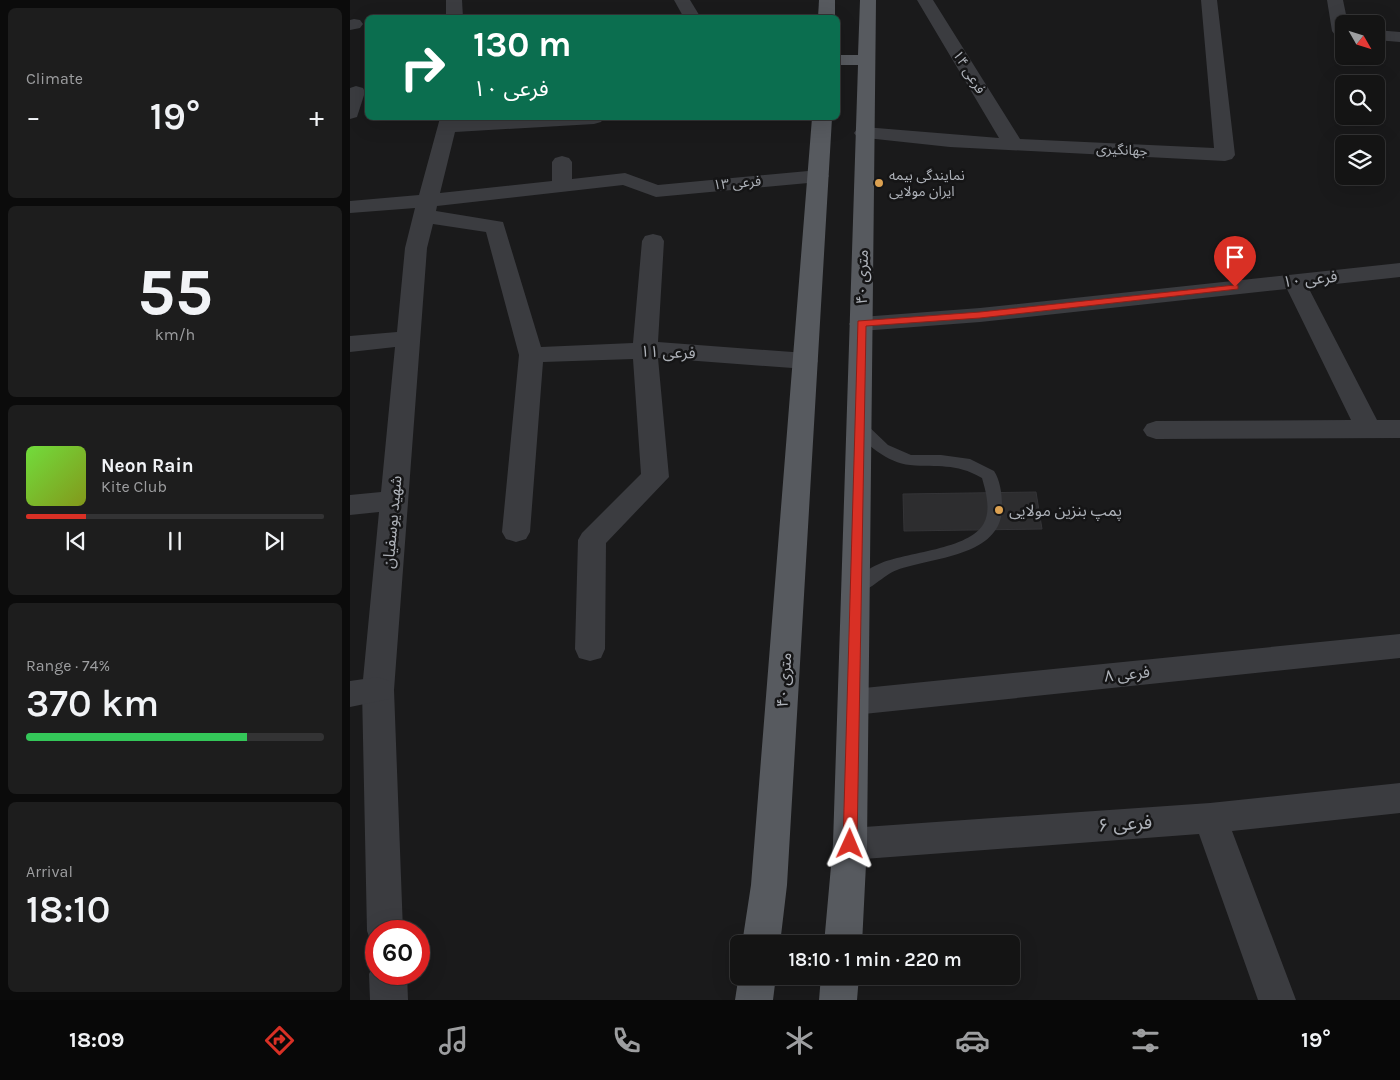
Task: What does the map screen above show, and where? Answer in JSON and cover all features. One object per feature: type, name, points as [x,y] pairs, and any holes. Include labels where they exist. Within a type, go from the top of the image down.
[{"type":"main road","points":[[826,15],[827,0]]},
{"type":"main road","name":"۴۰ متری","points":[[844,935],[850,844],[854,702],[868,0]]},
{"type":"main road","points":[[840,60],[866,60]]},
{"type":"main road","name":"۴۰ متری","points":[[762,935],[769,885],[822,120]]},
{"type":"main road","points":[[754,1000],[756,985]]},
{"type":"main road","points":[[838,1000],[839,985]]},
{"type":"street","points":[[454,0],[455,15]]},
{"type":"street","points":[[682,0],[691,15]]},
{"type":"street","name":"فرعی ۱۴","points":[[925,0],[1013,144]]},
{"type":"street","name":"جهانگیری","points":[[864,133],[1013,144],[1224,155],[1209,0]]},
{"type":"street","points":[[1335,0],[1338,15]]},
{"type":"street","points":[[1385,35],[1400,37]]},
{"type":"street","points":[[350,113],[358,91]]},
{"type":"street","points":[[448,122],[521,120]]},
{"type":"street","name":"شهید یوسفیان","points":[[384,920],[364,692],[394,502],[416,248],[448,122]]},
{"type":"street","points":[[350,207],[427,208],[562,186],[562,162]]},
{"type":"street","name":"فرعی ۱۳","points":[[562,186],[625,179],[656,191],[818,176]]},
{"type":"street","points":[[427,208],[495,227],[531,355],[516,532]]},
{"type":"street","points":[[590,649],[592,540],[655,478],[645,350],[653,241]]},
{"type":"street","name":"فرعی ۱۰","points":[[862,324],[980,315],[1400,270]]},
{"type":"street","points":[[1294,281],[1368,429]]},
{"type":"street","points":[[350,344],[408,338]]},
{"type":"street","name":"فرعی ۱۱","points":[[531,355],[645,350],[806,361]]},
{"type":"street","points":[[1156,430],[1400,429]]},
{"type":"street","points":[[350,505],[394,502]]},
{"type":"street","name":"فرعی ۸","points":[[854,702],[1400,646]]},
{"type":"street","name":"فرعی ۶","points":[[850,844],[1210,818],[1400,798]]},
{"type":"street","points":[[1210,818],[1277,1000]]},
{"type":"street","points":[[388,985],[389,1000]]},
{"type":"lane","points":[[856,588],[884,568],[943,552],[976,540],[990,528],[996,508],[990,474],[970,464],[941,460],[909,460],[883,449],[860,426]]},
{"type":"building","points":[[1036,492],[1042,529],[904,531],[903,494]]},
{"type":"place","name":"نمایندگی بیمه ایران مولایی","points":[[879,183]]},
{"type":"place","name":"پمپ بنزین مولایی","points":[[999,510]]},
{"type":"route","points":[[850,844],[862,324],[980,315],[1235,287]]}]
